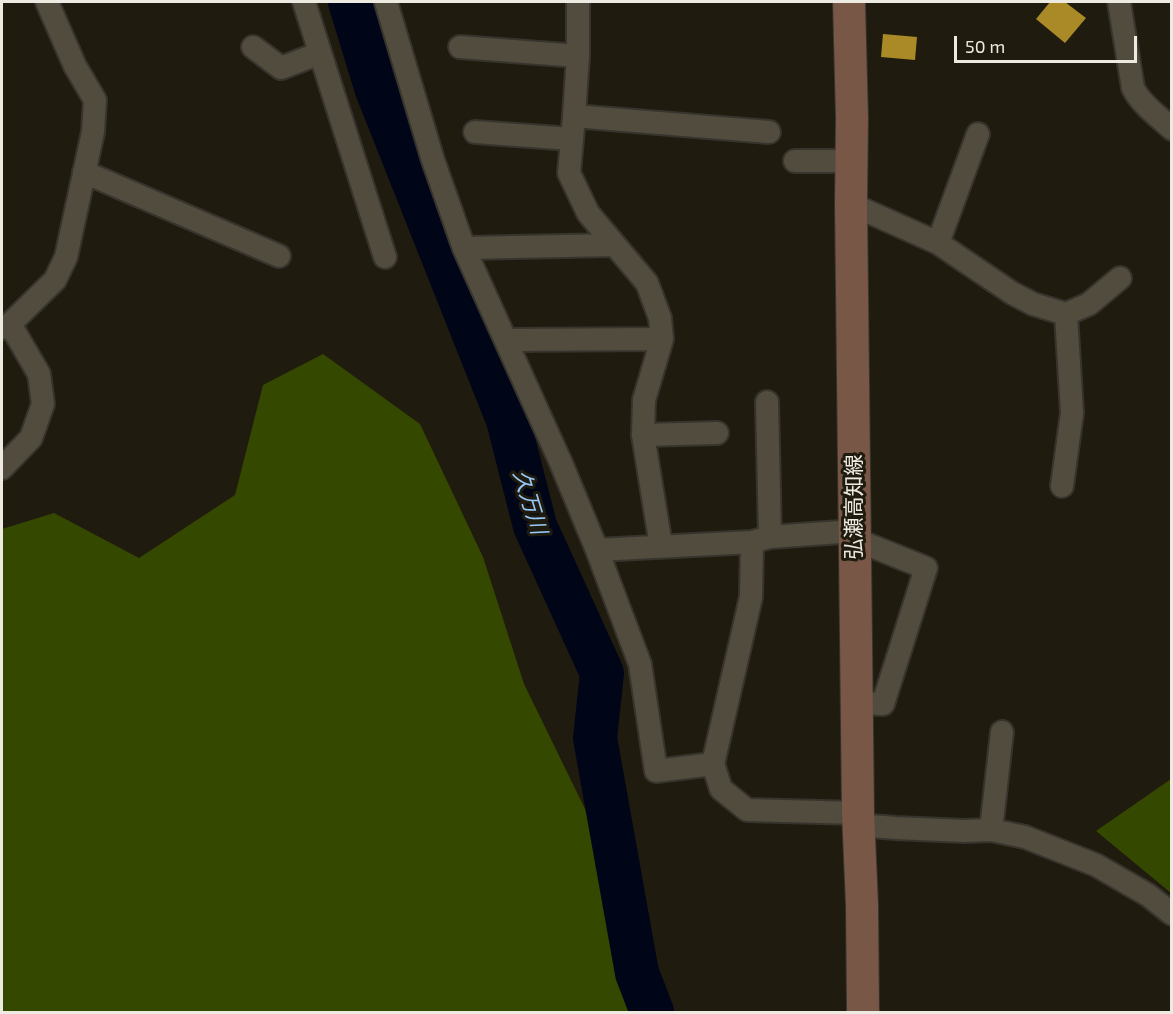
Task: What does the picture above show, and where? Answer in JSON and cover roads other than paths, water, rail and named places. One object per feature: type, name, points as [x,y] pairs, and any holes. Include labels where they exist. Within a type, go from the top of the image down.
[{"type":"main road","name":"弘瀬高知線","points":[[849,2],[856,703],[863,1012]]},
{"type":"street","points":[[2,468],[31,438],[43,404],[39,374],[6,326],[55,280],[59,273],[66,257],[93,132],[95,100],[75,66],[47,2]]},
{"type":"street","points":[[304,2],[384,257]]},
{"type":"street","points":[[386,2],[433,160],[464,248],[561,463],[640,664],[656,771],[713,764]]},
{"type":"street","points":[[578,2],[578,56],[568,173],[588,213],[647,283],[660,318],[662,339],[644,400],[643,435],[661,546]]},
{"type":"street","points":[[1119,2],[1136,95],[1172,129]]},
{"type":"street","points":[[253,47],[281,68],[320,53]]},
{"type":"street","points":[[460,47],[578,56]]},
{"type":"street","points":[[574,116],[769,132]]},
{"type":"street","points":[[475,132],[572,139]]},
{"type":"street","points":[[938,243],[978,134]]},
{"type":"street","points":[[795,160],[851,161]]},
{"type":"street","points":[[84,172],[279,256]]},
{"type":"street","points":[[851,204],[938,243],[1012,293],[1033,304],[1066,314],[1089,304],[1120,278]]},
{"type":"street","points":[[464,248],[614,245]]},
{"type":"street","points":[[1062,486],[1072,412],[1066,314]]},
{"type":"street","points":[[506,340],[662,339]]},
{"type":"street","points":[[767,402],[761,539],[751,597],[713,764],[721,789],[747,810],[858,819],[896,828],[991,830],[1025,837],[1096,865],[1148,895],[1172,914]]},
{"type":"street","points":[[643,435],[717,433]]},
{"type":"street","points":[[597,550],[855,535],[926,568],[883,704],[856,703]]},
{"type":"street","points":[[991,830],[1002,732]]},
{"type":"waterway","name":"久万川","points":[[350,2],[377,90],[508,420],[535,526],[602,673],[595,738],[637,973],[652,1012]]}]
